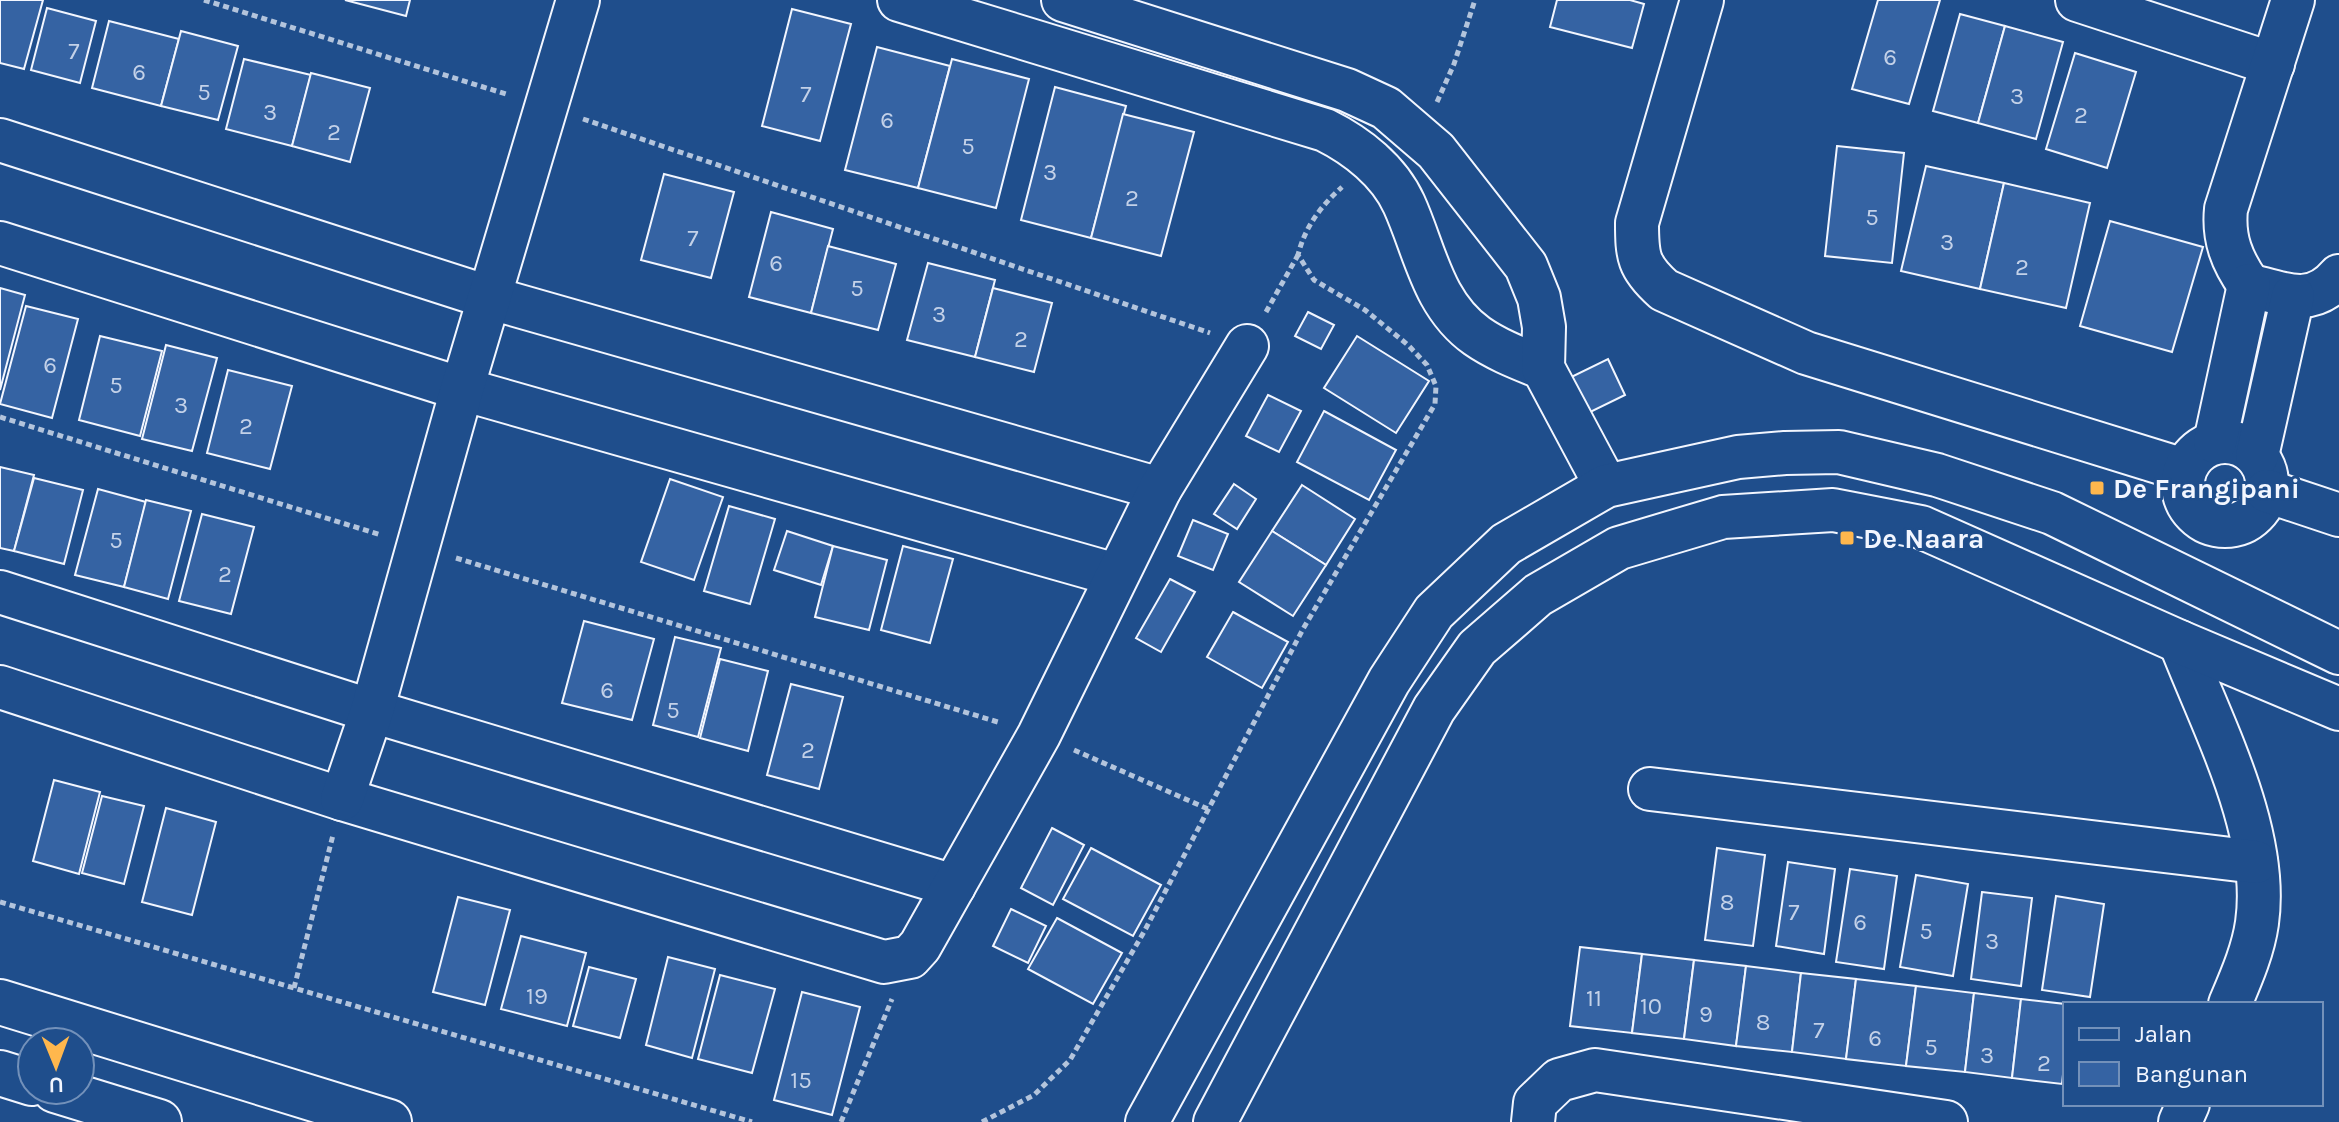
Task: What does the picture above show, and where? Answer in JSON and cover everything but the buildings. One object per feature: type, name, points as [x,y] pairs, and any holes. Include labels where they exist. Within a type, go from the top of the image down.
[{"type":"main road","points":[[0,1002],[389,1122]]},
{"type":"main road","points":[[96,1103],[159,1122]]},
{"type":"street","points":[[342,799],[372,711],[462,389],[578,0]]},
{"type":"street","points":[[899,0],[1325,130],[1346,140],[1375,163],[1404,202],[1430,278],[1450,308],[1475,335],[1508,354],[1543,368]]},
{"type":"street","points":[[1063,0],[1347,90],[1386,108],[1417,132],[1456,173],[1526,266],[1539,298],[1544,327],[1543,368],[1606,486]]},
{"type":"street","points":[[1702,0],[1637,223],[1637,256],[1648,276],[1664,290],[1806,353],[2184,470]]},
{"type":"street","points":[[2077,0],[2273,64]]},
{"type":"street","points":[[2293,0],[2226,209],[2224,228],[2235,264],[2249,285],[2293,296],[2311,296],[2321,293],[2339,276]]},
{"type":"street","points":[[0,140],[491,298],[1160,489]]},
{"type":"street","points":[[1404,202],[1456,173]]},
{"type":"street","points":[[0,243],[462,389],[1116,575]]},
{"type":"street","points":[[2215,442],[2249,285]]},
{"type":"street","points":[[2293,296],[2262,474],[2261,507],[2250,519],[2234,526],[2217,526],[2200,519],[2188,506],[2182,489],[2184,470],[2196,452],[2215,442],[2230,441],[2245,446],[2262,474],[2339,515]]},
{"type":"street","points":[[0,687],[342,799],[884,962],[910,957],[920,946],[1039,735],[1160,489],[1247,346]]},
{"type":"street","points":[[1147,1122],[1389,681],[1434,612],[1506,544],[1606,486],[1738,457],[1839,452],[1937,475],[2052,513],[2339,653]]},
{"type":"street","points":[[1215,1122],[1434,709],[1477,648],[1538,595],[1619,548],[1723,517],[1833,510],[1921,527],[2339,709]]},
{"type":"street","points":[[2193,580],[2217,526]]},
{"type":"street","points":[[0,592],[372,711],[954,886]]},
{"type":"street","points":[[2180,642],[2247,811],[2256,862],[2257,925],[2245,969],[2231,1002]]},
{"type":"street","points":[[1650,789],[2256,862]]},
{"type":"street","points":[[1230,972],[1279,999]]},
{"type":"street","points":[[1533,1122],[1535,1103],[1559,1080],[1595,1070],[1946,1122]]},
{"type":"path","points":[[204,0],[547,106],[1247,346],[1298,255],[1303,233],[1325,203],[1363,168],[1375,163]]},
{"type":"path","points":[[1417,132],[1431,115],[1454,64],[1475,0]]},
{"type":"path","points":[[982,1122],[1034,1095],[1070,1060],[1145,930],[1303,629],[1435,404],[1436,386],[1427,365],[1365,310],[1314,280],[1298,255]]},
{"type":"path","points":[[0,417],[1039,735],[1209,809]]},
{"type":"path","points":[[294,988],[342,799]]},
{"type":"path","points":[[0,902],[752,1122]]},
{"type":"path","points":[[841,1122],[910,957]]},
{"type":"place","name":"De Frangipani","points":[[2097,488]]},
{"type":"place","name":"De Naara","points":[[1847,538]]}]
